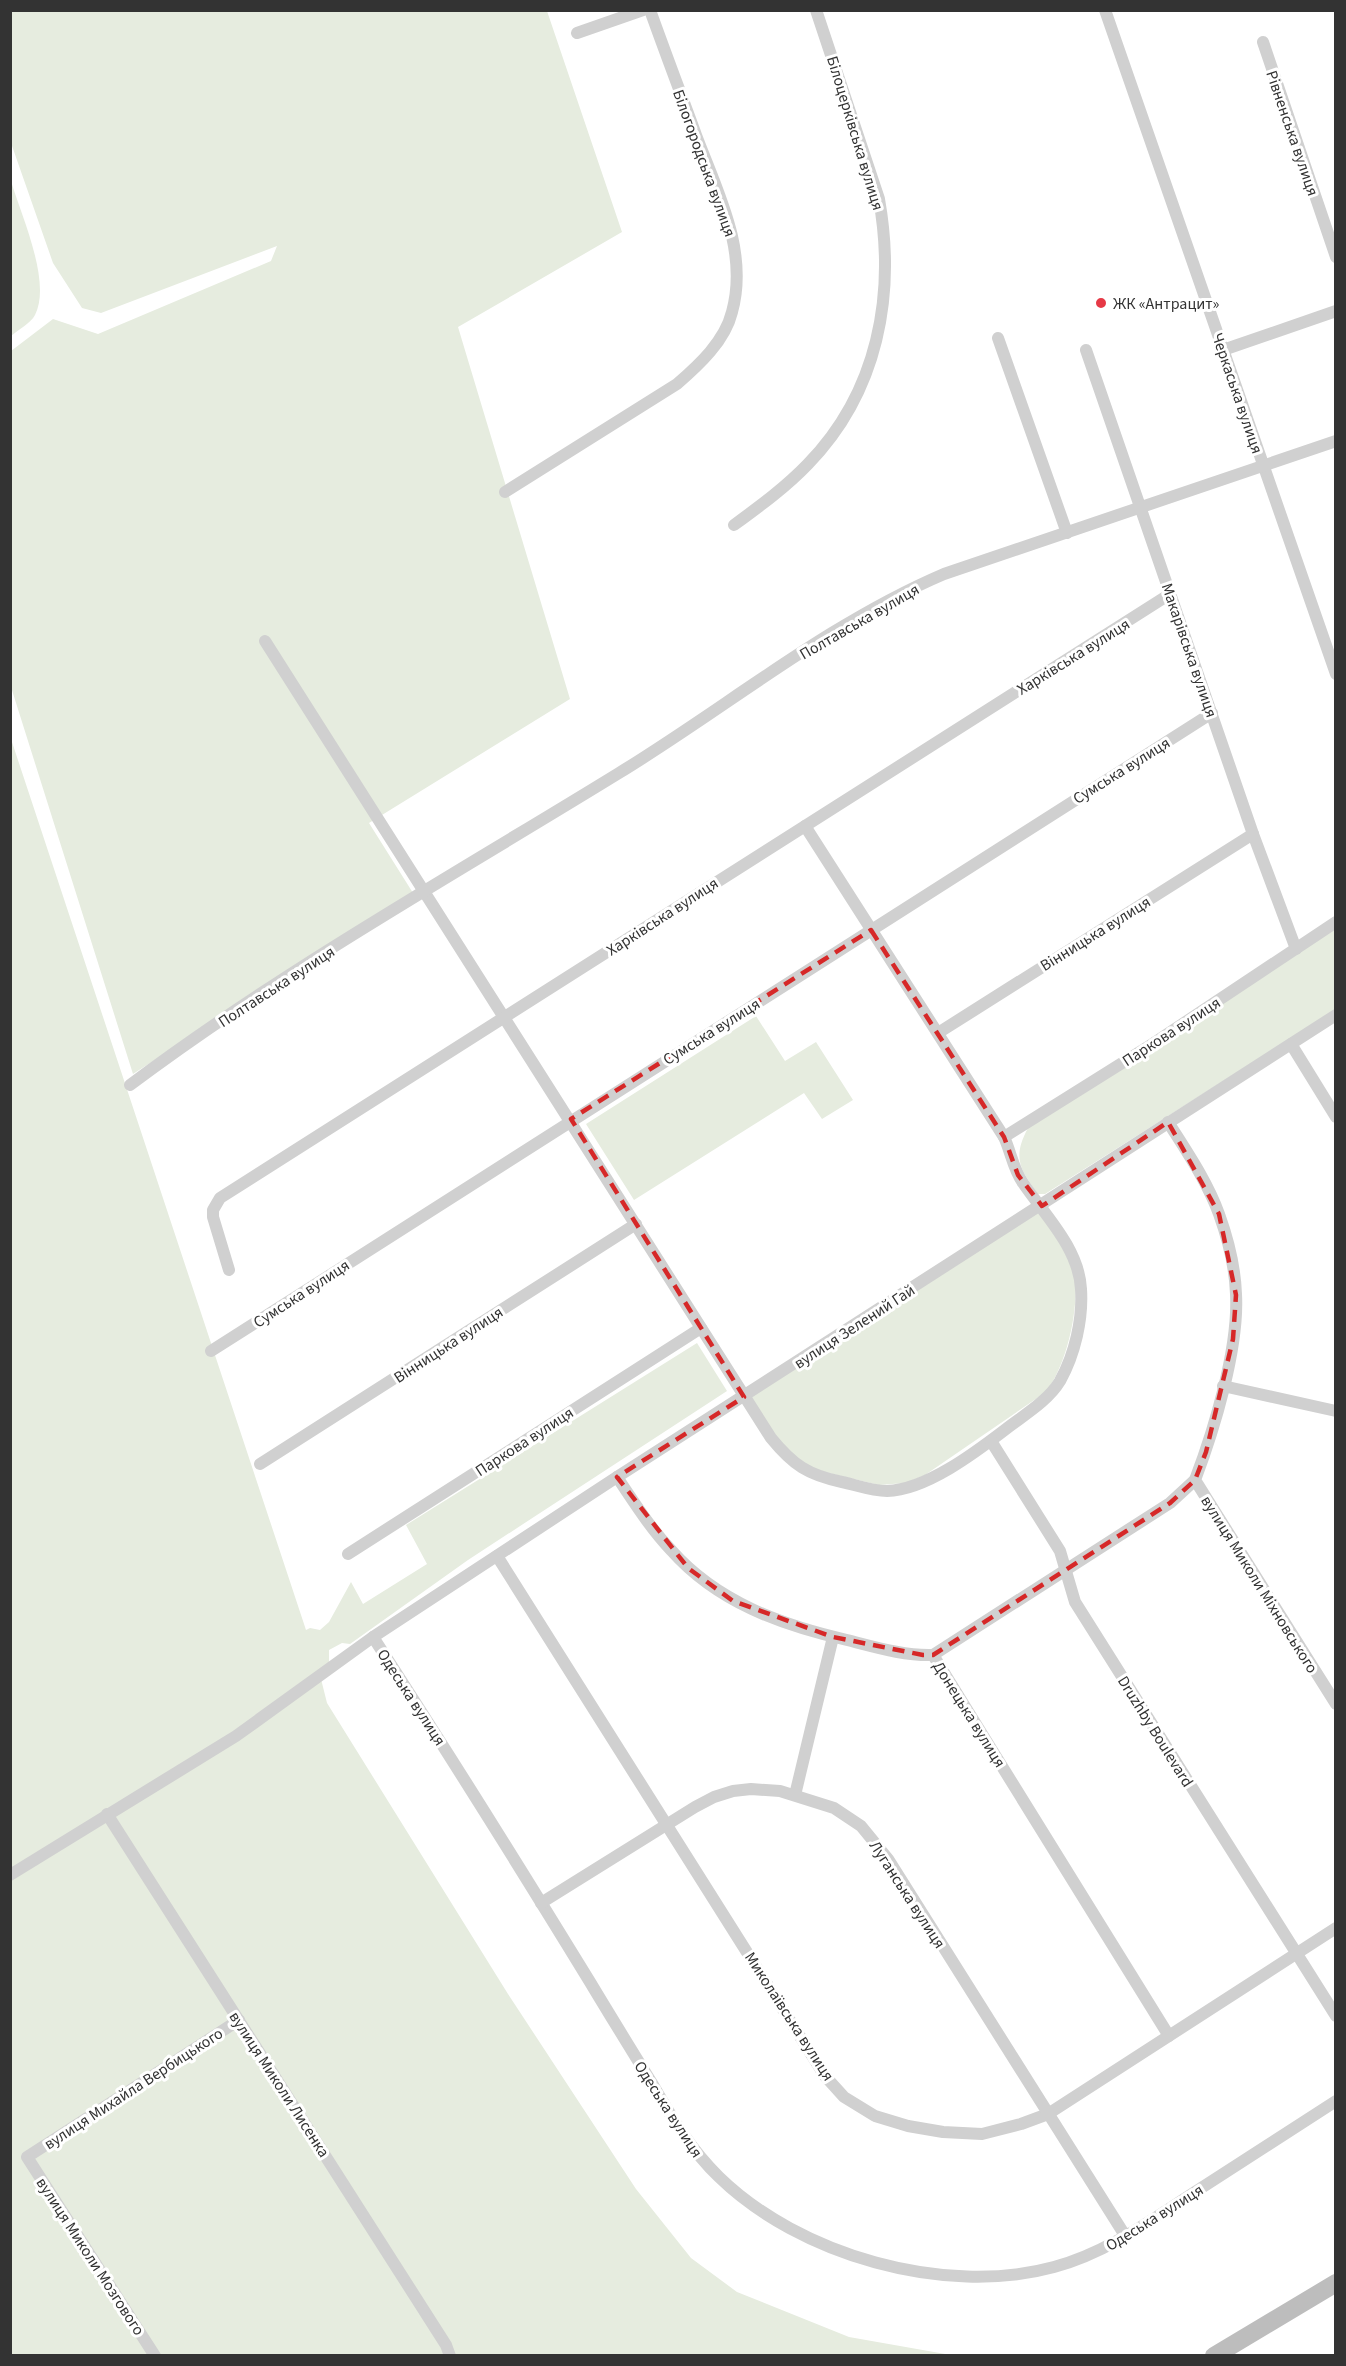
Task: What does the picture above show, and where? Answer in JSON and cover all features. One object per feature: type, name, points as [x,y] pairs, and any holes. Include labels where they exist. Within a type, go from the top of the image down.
[{"type":"street","points":[[577,33],[643,10]]},
{"type":"street","name":"Білогородська вулиця","points":[[505,492],[677,384],[699,365],[719,339],[732,314],[737,290],[734,242],[650,10]]},
{"type":"street","name":"Білоцерківська вулиця","points":[[734,525],[774,496],[808,464],[843,421],[865,380],[882,320],[886,266],[884,226],[879,199],[816,10]]},
{"type":"street","name":"Черкаська вулиця","points":[[1105,10],[1335,674]]},
{"type":"street","name":"Рівненська вулиця","points":[[1263,42],[1335,257]]},
{"type":"street","points":[[1223,350],[1335,311]]},
{"type":"street","points":[[998,338],[1067,533]]},
{"type":"street","name":"Макарівська вулиця","points":[[1086,350],[1253,834],[1296,949]]},
{"type":"street","name":"Полтавська вулиця","points":[[130,1084],[178,1049],[424,891],[621,772],[886,602],[944,574],[1335,441]]},
{"type":"street","name":"Харківська вулиця","points":[[229,1270],[213,1216],[213,1210],[220,1198],[1170,594]]},
{"type":"street","points":[[265,641],[571,1119],[771,1438],[794,1464],[813,1474],[887,1491],[926,1481],[991,1441],[1049,1394],[1059,1383],[1073,1350],[1078,1327],[1081,1286],[1069,1250],[1042,1206],[1018,1175],[1004,1137],[805,826]]},
{"type":"street","name":"Сумська вулиця","points":[[211,1351],[571,1119],[1212,713]]},
{"type":"street","name":"Вінницька вулиця","points":[[938,1033],[1253,834]]},
{"type":"street","name":"Паркова вулиця","points":[[1004,1137],[1154,1043],[1335,922]]},
{"type":"street","name":"вулиця Зелений Гай","points":[[10,1875],[236,1736],[373,1637],[496,1556],[1335,1016]]},
{"type":"street","points":[[1291,1044],[1335,1117]]},
{"type":"street","name":"вулиця Миколи Міхновського","points":[[1168,1122],[1207,1187],[1228,1242],[1236,1295],[1233,1339],[1223,1386],[1206,1452],[1194,1480],[1335,1704]]},
{"type":"street","name":"Вінницька вулиця","points":[[260,1464],[636,1224]]},
{"type":"street","name":"Паркова вулиця","points":[[348,1554],[701,1328]]},
{"type":"street","points":[[1223,1386],[1335,1411]]},
{"type":"street","name":"Druzhby Boulevard","points":[[991,1441],[1060,1551],[1074,1602],[1335,2016]]},
{"type":"street","name":"Донецька вулиця","points":[[617,1477],[670,1550],[710,1586],[733,1601],[761,1613],[832,1636],[904,1653],[933,1655],[1169,2036]]},
{"type":"street","points":[[933,1655],[1170,1503],[1194,1480]]},
{"type":"street","name":"Миколаївська вулиця","points":[[496,1556],[668,1824],[825,2076],[844,2097],[876,2116],[943,2132],[982,2134],[1048,2114],[1335,1928]]},
{"type":"street","points":[[795,1795],[832,1636]]},
{"type":"street","name":"Одеська вулиця","points":[[373,1637],[542,1903],[696,2153],[749,2204],[789,2228],[842,2252],[881,2265],[933,2273],[975,2276],[1018,2274],[1056,2267],[1126,2237],[1335,2101]]},
{"type":"street","name":"Луганська вулиця","points":[[542,1903],[714,1797],[733,1791],[767,1789],[795,1795],[848,1815],[875,1840],[1126,2237]]},
{"type":"street","name":"вулиця Миколи Лисенка","points":[[107,1814],[440,2335],[450,2355]]},
{"type":"street","name":"вулиця Михайла Вербицького","points":[[27,2157],[239,2020]]},
{"type":"street","name":"вулиця Миколи Мозгового","points":[[27,2157],[155,2355]]},
{"type":"street","points":[[1214,2355],[1335,2283]]},
{"type":"highlighted area","points":[[871,930],[1004,1137],[1018,1175],[1042,1206],[1168,1122],[1219,1214],[1236,1295],[1233,1339],[1206,1452],[1195,1480],[1170,1503],[933,1655],[833,1637],[733,1601],[688,1568],[617,1477],[744,1397],[571,1119]]},
{"type":"shaded area","points":[[10,11],[547,11],[622,232],[458,327],[570,699],[369,823],[413,893],[133,1074],[11,687],[11,351],[53,319],[98,334],[271,261],[277,246],[101,313],[82,308],[53,263],[11,143]]},
{"type":"shaded area","points":[[11,181],[33,248],[40,285],[35,315],[11,336]]},
{"type":"shaded area","points":[[10,736],[306,1630],[310,1628],[320,1630],[329,1622],[351,1582],[363,1604],[427,1564],[406,1525],[697,1343],[727,1391],[468,1560],[350,1644],[342,1643],[329,1650],[329,1664],[319,1671],[327,1703],[508,1994],[636,2189],[691,2258],[737,2292],[849,2337],[951,2355],[11,2355]]},
{"type":"shaded area","points":[[1335,929],[1335,1010],[1045,1194],[1038,1194],[1020,1163],[1020,1147],[1028,1128]]},
{"type":"shaded area","points":[[756,1016],[785,1061],[816,1042],[853,1100],[822,1119],[804,1093],[634,1200],[586,1124]]},
{"type":"shaded area","points":[[1042,1206],[1069,1250],[1076,1284],[1068,1343],[1055,1378],[1046,1392],[925,1475],[905,1483],[879,1485],[812,1469],[790,1455],[744,1397]]},
{"type":"place","name":"ЖК «Антрацит»","points":[[1101,303]]}]
